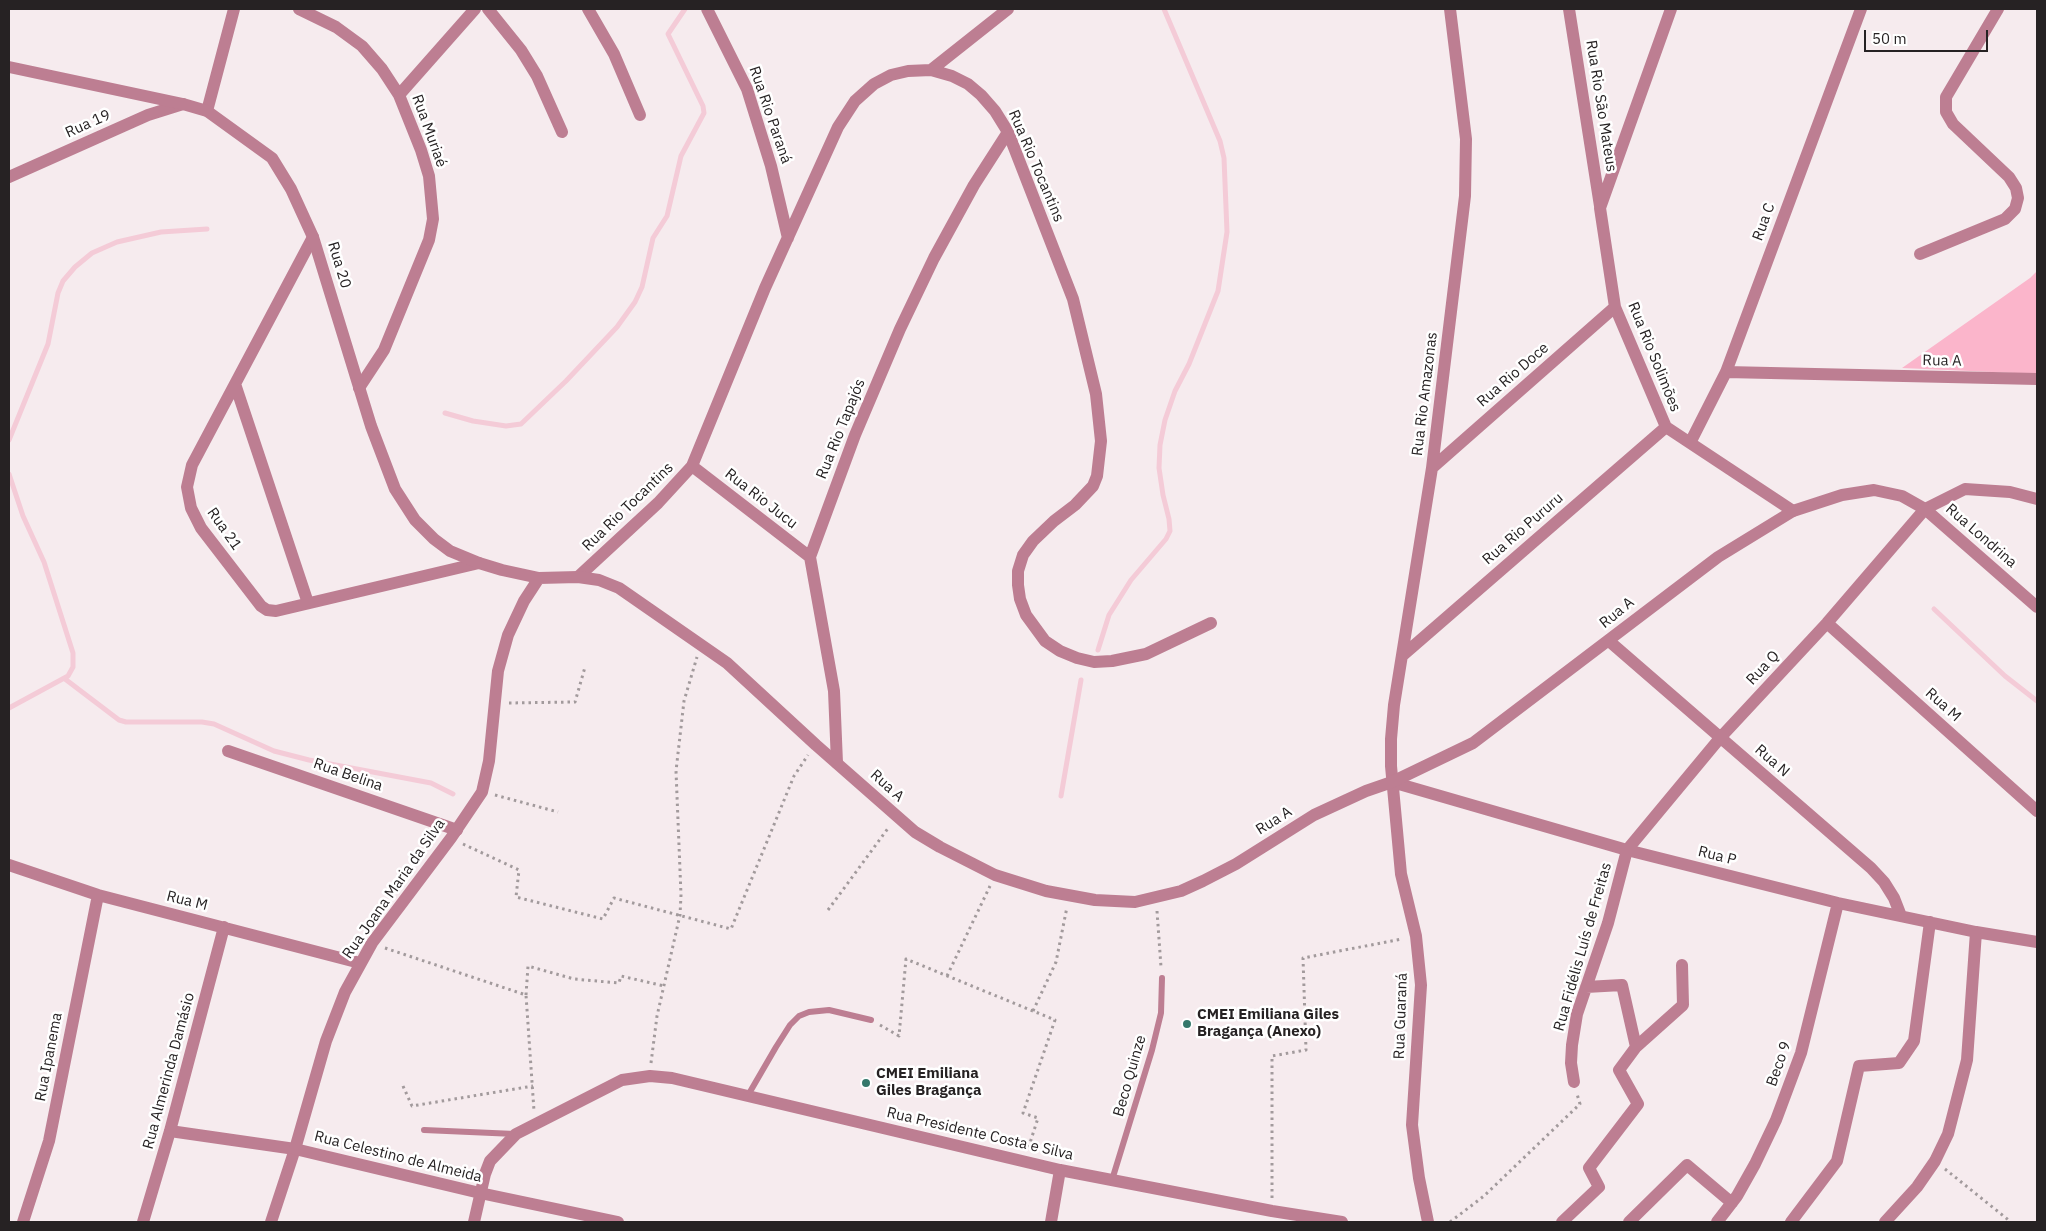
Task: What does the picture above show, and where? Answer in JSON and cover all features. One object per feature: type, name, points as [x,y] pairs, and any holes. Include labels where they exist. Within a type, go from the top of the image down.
[{"type":"street","points":[[207,111],[234,9]]},
{"type":"street","name":"Rua Muriaé","points":[[299,9],[336,27],[362,46],[382,69],[399,94],[422,150],[429,176],[433,219],[429,240],[384,350],[359,388]]},
{"type":"street","points":[[399,94],[476,9]]},
{"type":"street","points":[[488,9],[521,50],[537,76],[562,132]]},
{"type":"street","points":[[588,9],[614,54],[640,115]]},
{"type":"street","name":"Rua Rio Paraná","points":[[707,9],[747,89],[771,166],[788,238]]},
{"type":"street","points":[[931,70],[1008,9]]},
{"type":"street","name":"Rua Rio Amazonas","points":[[1392,782],[1391,739],[1402,656],[1432,468],[1465,196],[1466,139],[1450,9]]},
{"type":"street","name":"Rua Rio São Mateus","points":[[1569,9],[1600,208]]},
{"type":"street","name":"Rua Rio Solimões","points":[[1670,9],[1600,208],[1615,307],[1666,427],[1793,511]]},
{"type":"street","name":"Rua C","points":[[1690,443],[1726,372],[1861,9]]},
{"type":"street","points":[[1920,254],[2005,219],[2015,209],[2018,198],[2016,188],[2010,177],[1953,124],[1946,112],[1946,97],[1998,9]]},
{"type":"street","name":"Rua 20","points":[[9,67],[207,111],[272,158],[292,189],[313,237],[371,426],[395,489],[415,520],[434,540],[450,551],[479,563],[539,578]]},
{"type":"street","name":"Rua Rio Tocantins","points":[[578,577],[658,503],[692,466],[765,288],[838,127],[855,101],[874,84],[891,75],[908,71],[931,70],[952,76],[968,84],[982,95],[996,111],[1008,132],[1073,299],[1096,394],[1100,441],[1099,466],[1093,486],[1075,505],[1054,521],[1033,541],[1023,555],[1018,570],[1018,585],[1020,599],[1026,615],[1045,641],[1077,658],[1094,662],[1112,661],[1146,654],[1210,622]]},
{"type":"street","name":"Rua 19","points":[[9,177],[148,115],[182,104]]},
{"type":"street","name":"Rua Rio Tapajós","points":[[810,557],[855,435],[900,329],[934,258],[974,184],[1008,132]]},
{"type":"street","name":"Rua 21","points":[[313,237],[192,465],[187,487],[190,508],[201,528],[261,606],[267,610],[276,611],[479,563]]},
{"type":"street","name":"Rua Rio Doce","points":[[1432,468],[1615,307]]},
{"type":"street","name":"Rua A","points":[[1726,372],[2037,379]]},
{"type":"street","points":[[235,384],[308,603]]},
{"type":"street","name":"Rua Rio Pururu","points":[[1402,656],[1666,427]]},
{"type":"street","name":"Rua Rio Jucu","points":[[692,466],[810,557]]},
{"type":"street","points":[[1925,510],[1965,488],[2010,492],[2037,499]]},
{"type":"street","name":"Rua A","points":[[539,578],[578,577],[600,580],[619,588],[727,663],[915,832],[940,847],[996,875],[1069,897],[1115,902],[1156,898],[1203,882],[1236,864],[1314,815],[1392,782],[1473,742],[1609,641],[1669,592],[1718,557],[1793,511],[1842,495],[1874,490],[1902,496],[1925,510]]},
{"type":"street","name":"Rua Londrina","points":[[1925,510],[2037,607]]},
{"type":"street","name":"Rua Q","points":[[1627,850],[1720,738],[1827,623],[1925,510]]},
{"type":"street","points":[[810,557],[834,691],[837,763]]},
{"type":"street","name":"Rua Joana Maria da Silva","points":[[271,1222],[295,1149],[326,1041],[345,992],[372,943],[454,834],[482,792],[489,761],[493,703],[498,671],[508,635],[524,601],[539,578]]},
{"type":"street","name":"Rua M","points":[[1827,623],[2037,810]]},
{"type":"street","name":"Rua N","points":[[1609,641],[1871,868],[1884,882],[1894,898],[1900,916]]},
{"type":"street","name":"Rua Belina","points":[[228,751],[454,834]]},
{"type":"street","name":"Rua P","points":[[1392,782],[1627,850],[1838,903],[1976,932],[2037,942]]},
{"type":"street","name":"Rua Guaraná","points":[[1392,782],[1401,874],[1416,936],[1421,985],[1412,1125],[1419,1178],[1428,1222]]},
{"type":"street","name":"Rua Fidélis Luís de Freitas","points":[[1574,1082],[1571,1063],[1577,1014],[1608,923],[1627,850]]},
{"type":"street","name":"Rua M","points":[[9,865],[98,896],[224,927],[360,964]]},
{"type":"street","name":"Rua Ipanema","points":[[23,1222],[49,1141],[98,896]]},
{"type":"street","name":"Beco 9","points":[[1717,1222],[1732,1203],[1756,1164],[1776,1120],[1801,1053],[1838,903]]},
{"type":"street","points":[[1791,1222],[1838,1161],[1859,1066],[1899,1063],[1914,1041],[1930,922]]},
{"type":"street","name":"Rua Almerinda Damásio","points":[[143,1222],[170,1131],[224,927]]},
{"type":"street","points":[[1885,1222],[1917,1187],[1935,1161],[1948,1134],[1967,1060],[1976,932]]},
{"type":"street","points":[[1562,1222],[1599,1187],[1589,1168],[1638,1104],[1620,1070],[1636,1046],[1682,1005],[1682,964]]},
{"type":"street","points":[[1586,987],[1622,985],[1636,1046]]},
{"type":"street","name":"Rua Presidente Costa e Silva","points":[[474,1222],[484,1174],[490,1161],[516,1134],[622,1080],[650,1076],[672,1078],[1060,1170],[1272,1211],[1342,1222]]},
{"type":"street","name":"Rua Celestino de Almeida","points":[[170,1131],[295,1149],[480,1194],[618,1222]]},
{"type":"street","points":[[1629,1222],[1687,1165],[1732,1203]]},
{"type":"street","points":[[1051,1222],[1060,1170]]},
{"type":"lane","name":"Beco Quinze","points":[[1112,1180],[1152,1050],[1161,1013],[1162,978]]},
{"type":"lane","points":[[747,1097],[776,1046],[790,1025],[799,1016],[809,1012],[829,1010],[871,1020]]},
{"type":"lane","points":[[424,1130],[516,1134]]},
{"type":"path","points":[[650,1076],[657,1016],[680,915],[681,895],[676,771],[684,701],[701,644]]},
{"type":"path","points":[[493,703],[575,702],[585,667]]},
{"type":"path","points":[[454,834],[519,870],[516,897],[603,919],[614,898],[731,928],[794,776],[816,745]]},
{"type":"path","points":[[482,792],[558,812]]},
{"type":"path","points":[[828,910],[897,816]]},
{"type":"path","points":[[947,976],[996,875]]},
{"type":"path","points":[[1033,1010],[1056,962],[1069,897]]},
{"type":"path","points":[[1156,898],[1162,978]]},
{"type":"path","points":[[1272,1211],[1272,1056],[1306,1050],[1303,958],[1416,936]]},
{"type":"path","points":[[372,943],[526,995]]},
{"type":"path","points":[[871,1020],[899,1036],[906,959],[1055,1020],[1023,1113],[1038,1118],[1024,1162]]},
{"type":"path","points":[[535,1124],[526,995],[528,966],[574,979],[619,983],[620,976],[664,986]]},
{"type":"path","points":[[1450,1222],[1484,1196],[1580,1104],[1574,1082]]},
{"type":"path","points":[[402,1086],[412,1106],[532,1086]]},
{"type":"path","points":[[1935,1161],[2011,1222]]},
{"type":"shaded area","points":[[2037,271],[2037,374],[1902,368],[2030,278]]},
{"type":"waterway","points":[[445,413],[473,421],[506,426],[521,424],[566,381],[617,327],[635,302],[642,287],[653,238],[667,216],[681,156],[704,113],[703,106],[668,34],[685,9]]},
{"type":"waterway","points":[[1098,650],[1109,615],[1131,580],[1166,539],[1170,531],[1159,468],[1160,445],[1165,420],[1175,391],[1189,364],[1218,291],[1227,232],[1224,158],[1220,141],[1164,9]]},
{"type":"waterway","points":[[9,440],[48,344],[58,293],[63,281],[75,267],[92,253],[117,242],[161,232],[207,229]]},
{"type":"waterway","points":[[9,474],[23,516],[44,562],[73,653],[73,667],[68,676],[9,708]]},
{"type":"waterway","points":[[1934,609],[2005,676],[2037,701]]},
{"type":"waterway","points":[[65,679],[119,720],[126,722],[202,722],[214,724],[274,751],[309,760],[431,783],[453,794]]},
{"type":"waterway","points":[[1061,796],[1081,680]]},
{"type":"place","name":"CMEI Emiliana Giles Bragança (Anexo)","points":[[1187,1024]]},
{"type":"place","name":"CMEI Emiliana Giles Bragança","points":[[866,1083]]}]
